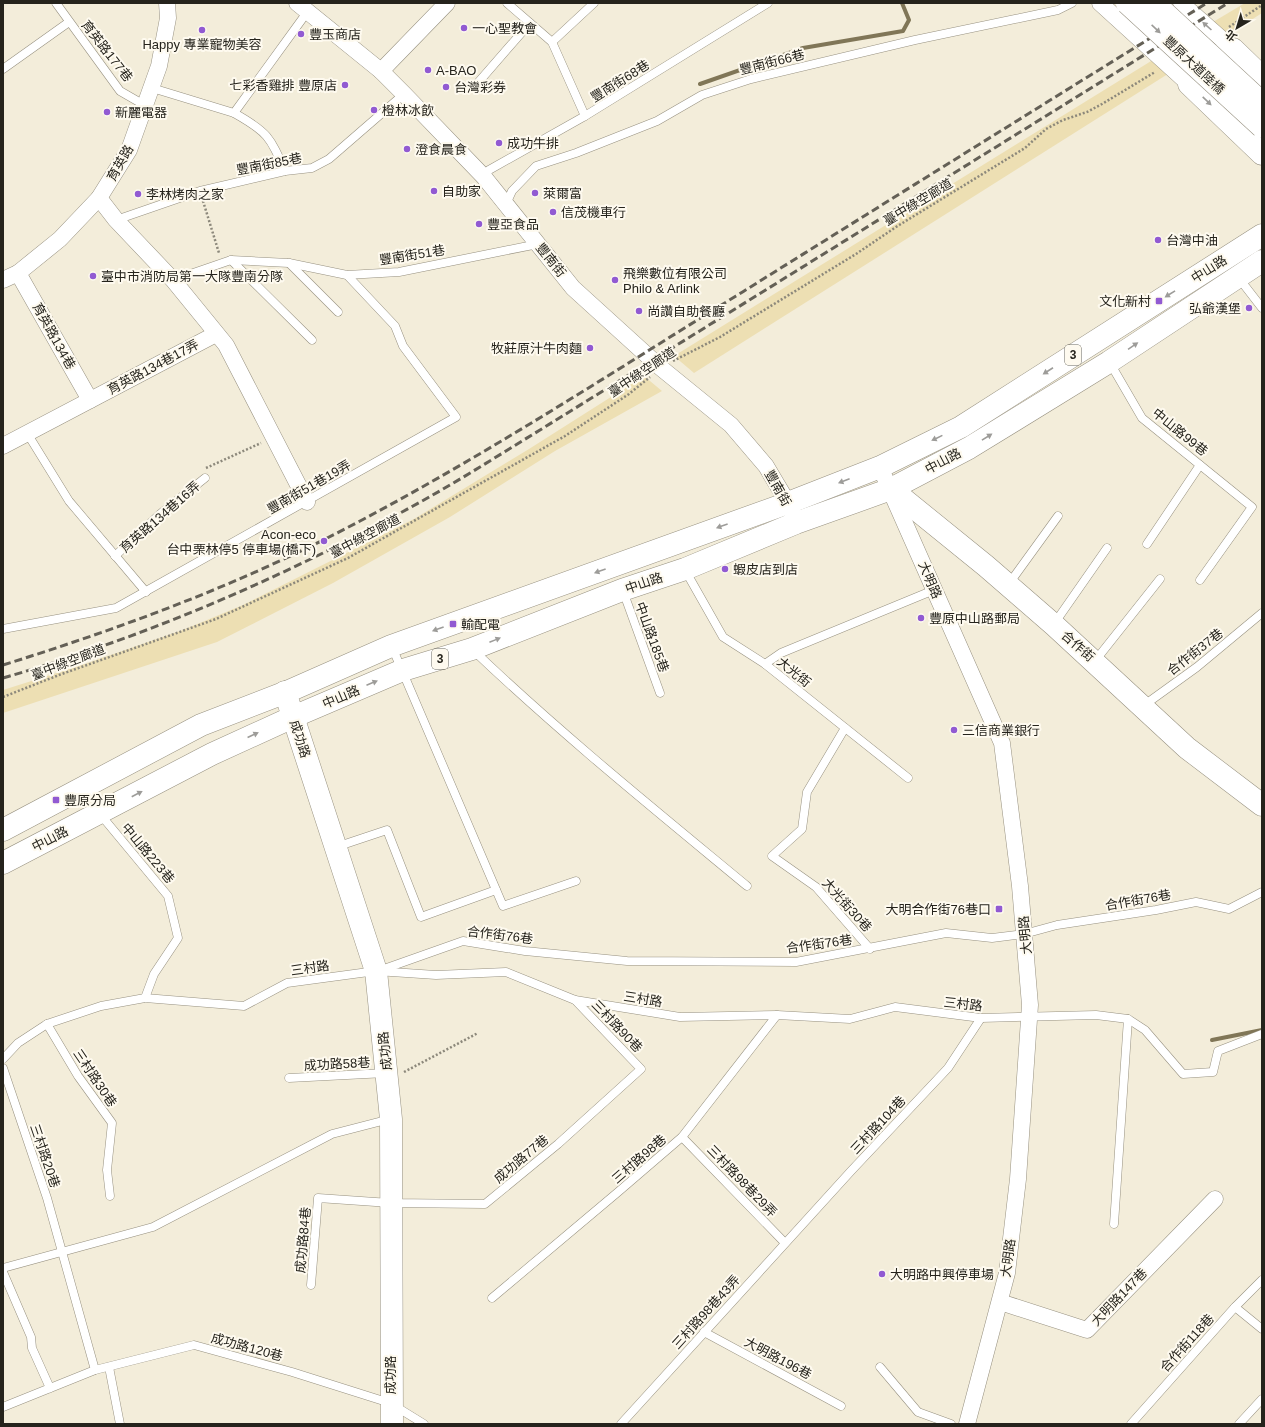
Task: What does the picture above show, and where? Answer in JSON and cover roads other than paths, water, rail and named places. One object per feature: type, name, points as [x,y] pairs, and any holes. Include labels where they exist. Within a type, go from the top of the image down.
[{"type":"main road","name":"豐原大道陸橋","points":[[1127,3],[1262,127]]},
{"type":"main road","name":"豐原大道陸橋","points":[[1154,3],[1262,103]]},
{"type":"main road","points":[[1262,77],[1233,49],[1229,49],[1189,81],[1189,84],[1262,154]]},
{"type":"main road","name":"中山路","points":[[3,830],[201,725],[285,692],[391,646],[788,502],[880,467],[961,427],[1262,236]]},
{"type":"main road","name":"中山路","points":[[3,863],[212,754],[293,717],[403,670],[472,649],[622,590],[685,569],[796,522],[891,489],[969,448],[1109,362],[1262,261]]},
{"type":"main road","name":"合作街","points":[[891,489],[1054,625],[1187,748],[1262,805]]},
{"type":"main road","name":"成功路","points":[[285,692],[376,971],[388,1073],[391,1118],[391,1414]]},
{"type":"street","name":"育英路","points":[[3,280],[18,273],[60,239],[99,198],[129,150],[146,106],[159,66],[168,18],[167,3]]},
{"type":"street","points":[[381,71],[447,3]]},
{"type":"street","points":[[1100,3],[1189,84]]},
{"type":"street","points":[[1181,3],[1233,49]]},
{"type":"street","name":"豐南街","points":[[302,7],[381,71],[404,94],[484,177],[573,288],[662,368],[731,424],[766,466],[788,502],[796,522]]},
{"type":"street","points":[[99,198],[116,220],[172,280],[226,345],[307,502]]},
{"type":"street","name":"育英路134巷","points":[[18,273],[90,400]]},
{"type":"street","name":"育英路134巷17弄","points":[[90,400],[216,334]]},
{"type":"street","points":[[3,446],[90,400]]},
{"type":"street","name":"大明路","points":[[880,467],[1002,743],[1024,934],[1030,1017],[1018,1179],[1007,1273],[967,1424]]},
{"type":"street","name":"大明路147巷","points":[[1000,1302],[1087,1330],[1215,1199]]},
{"type":"lane","name":"育英路177巷","points":[[56,3],[120,91],[146,106]]},
{"type":"lane","points":[[507,3],[552,42],[585,116]]},
{"type":"lane","points":[[552,42],[594,3]]},
{"type":"lane","name":"豐南街68巷","points":[[484,177],[489,170],[585,116],[768,3]]},
{"type":"lane","name":"豐南街66巷","points":[[506,204],[512,191],[536,166],[576,153],[656,121],[702,95],[750,79],[915,40],[1058,10],[1072,3]]},
{"type":"lane","points":[[234,113],[302,7]]},
{"type":"lane","points":[[3,68],[69,22]]},
{"type":"lane","points":[[476,85],[530,23]]},
{"type":"lane","points":[[152,88],[234,113],[256,126],[271,140],[285,171]]},
{"type":"lane","name":"豐南街85巷","points":[[116,220],[200,191],[285,171],[312,168],[329,159],[404,94]]},
{"type":"lane","name":"豐南街51巷","points":[[172,280],[231,260],[289,263],[347,275],[399,272],[538,244]]},
{"type":"lane","points":[[231,260],[312,340]]},
{"type":"lane","points":[[289,263],[338,312]]},
{"type":"lane","name":"豐南街51巷19弄","points":[[3,629],[116,608],[456,417],[403,346],[395,326],[347,275]]},
{"type":"lane","points":[[1238,276],[1262,308]]},
{"type":"lane","name":"中山路99巷","points":[[1109,362],[1142,418],[1252,507],[1200,580]]},
{"type":"lane","name":"育英路134巷16弄","points":[[27,433],[69,501],[146,592]]},
{"type":"lane","points":[[1147,544],[1200,465]]},
{"type":"lane","name":"育英路134巷16弄","points":[[115,556],[160,514],[206,478]]},
{"type":"lane","points":[[1008,586],[1058,516]]},
{"type":"lane","points":[[1054,625],[1107,548]]},
{"type":"lane","name":"大光街","points":[[685,569],[723,637],[765,664],[908,778]]},
{"type":"lane","points":[[1095,662],[1160,579]]},
{"type":"lane","name":"中山路185巷","points":[[622,590],[660,693]]},
{"type":"lane","points":[[765,664],[781,653],[934,590]]},
{"type":"lane","name":"合作街37巷","points":[[1141,707],[1197,667],[1261,617]]},
{"type":"lane","points":[[391,646],[403,670],[503,906],[576,881]]},
{"type":"lane","points":[[472,649],[502,678],[628,788],[747,886]]},
{"type":"lane","name":"大光街30巷","points":[[845,728],[807,792],[802,829],[772,856],[816,887],[870,949]]},
{"type":"lane","name":"中山路223巷","points":[[100,813],[168,896],[178,938],[154,974],[145,998]]},
{"type":"lane","points":[[335,847],[387,830],[421,917],[496,890]]},
{"type":"lane","name":"合作街76巷","points":[[376,971],[462,941],[525,951],[627,961],[796,962],[870,949],[946,933],[992,938],[1024,934],[1057,925],[1156,910],[1196,902],[1229,909],[1262,892]]},
{"type":"lane","name":"三村路","points":[[3,1060],[18,1043],[46,1024],[101,1006],[145,998],[244,1006],[287,983],[376,971],[436,974],[506,972],[575,1000],[680,1017],[777,1015],[850,1019],[895,1008],[981,1018],[1096,1015],[1128,1019],[1145,1030],[1183,1074],[1212,1072],[1218,1051],[1262,1034]]},
{"type":"lane","name":"三村路90巷","points":[[575,1000],[641,1068]]},
{"type":"lane","name":"三村路98巷","points":[[492,1298],[682,1137],[777,1015]]},
{"type":"lane","name":"三村路104巷","points":[[785,1243],[948,1068],[981,1018]]},
{"type":"lane","points":[[1114,1224],[1128,1019]]},
{"type":"lane","name":"三村路30巷","points":[[46,1024],[78,1076],[112,1124],[107,1170],[110,1196]]},
{"type":"lane","name":"三村路20巷","points":[[3,1068],[47,1198],[95,1370]]},
{"type":"lane","name":"成功路77巷","points":[[390,1203],[485,1204],[558,1144],[641,1068]]},
{"type":"lane","name":"成功路58巷","points":[[288,1078],[388,1073]]},
{"type":"lane","points":[[3,1268],[153,1227],[332,1134],[391,1118]]},
{"type":"lane","name":"三村路98巷29弄","points":[[682,1137],[785,1243]]},
{"type":"lane","name":"成功路84巷","points":[[311,1285],[318,1198],[390,1203]]},
{"type":"lane","name":"三村路98巷43弄","points":[[621,1424],[785,1243]]},
{"type":"lane","points":[[3,1272],[30,1337],[32,1348],[50,1388]]},
{"type":"lane","name":"合作街118巷","points":[[1131,1424],[1235,1307],[1262,1280]]},
{"type":"lane","points":[[1235,1307],[1262,1328]]},
{"type":"lane","name":"大明路196巷","points":[[704,1332],[841,1406]]},
{"type":"lane","name":"成功路120巷","points":[[3,1407],[95,1370],[194,1345],[292,1372],[391,1414],[424,1424]]},
{"type":"lane","points":[[108,1367],[120,1424]]},
{"type":"lane","points":[[880,1367],[918,1412],[951,1424]]},
{"type":"lane","points":[[1239,1424],[1262,1399]]},
{"type":"waterway","points":[[700,84],[803,48],[903,31],[909,20],[902,3]]},
{"type":"waterway","points":[[1212,1040],[1262,1030]]},
{"type":"railway","points":[[3,665],[131,622],[215,589],[297,553],[388,506],[589,388],[1207,3]]},
{"type":"railway","points":[[3,678],[59,661],[168,622],[276,576],[380,524],[431,496],[540,430],[1228,3]]},
{"type":"place","name":"一心聖教會","points":[[464,28]]},
{"type":"place","name":"Happy 專業寵物美容","points":[[202,30]]},
{"type":"place","name":"豐玉商店","points":[[301,34]]},
{"type":"place","name":"A-BAO","points":[[428,70]]},
{"type":"place","name":"七彩香雞排 豐原店","points":[[345,85]]},
{"type":"place","name":"台灣彩券","points":[[446,87]]},
{"type":"place","name":"橙林冰飲","points":[[374,110]]},
{"type":"place","name":"新麗電器","points":[[107,112]]},
{"type":"place","name":"成功牛排","points":[[499,143]]},
{"type":"place","name":"澄食晨食","points":[[407,149]]},
{"type":"place","name":"自助家","points":[[434,191]]},
{"type":"place","name":"萊爾富","points":[[535,193]]},
{"type":"place","name":"李林烤肉之家","points":[[138,194]]},
{"type":"place","name":"信茂機車行","points":[[553,212]]},
{"type":"place","name":"豐亞食品","points":[[479,224]]},
{"type":"place","name":"台灣中油","points":[[1158,240]]},
{"type":"place","name":"臺中市消防局第一大隊豐南分隊","points":[[93,276]]},
{"type":"place","name":"飛樂數位有限公司 Philo & Arlink","points":[[615,280]]},
{"type":"place","name":"文化新村","points":[[1159,301]]},
{"type":"place","name":"弘爺漢堡","points":[[1249,308]]},
{"type":"place","name":"尚讚自助餐廳","points":[[639,311]]},
{"type":"place","name":"牧莊原汁牛肉麵","points":[[590,348]]},
{"type":"place","name":"Acon-eco 台中栗林停5 停車場(橋下)","points":[[324,541]]},
{"type":"place","name":"蝦皮店到店","points":[[725,569]]},
{"type":"place","name":"豐原中山路郵局","points":[[921,618]]},
{"type":"place","name":"輸配電","points":[[453,624]]},
{"type":"place","name":"三信商業銀行","points":[[954,730]]},
{"type":"place","name":"豐原分局","points":[[56,800]]},
{"type":"place","name":"大明合作街76巷口","points":[[999,909]]},
{"type":"place","name":"大明路中興停車場","points":[[882,1274]]}]
